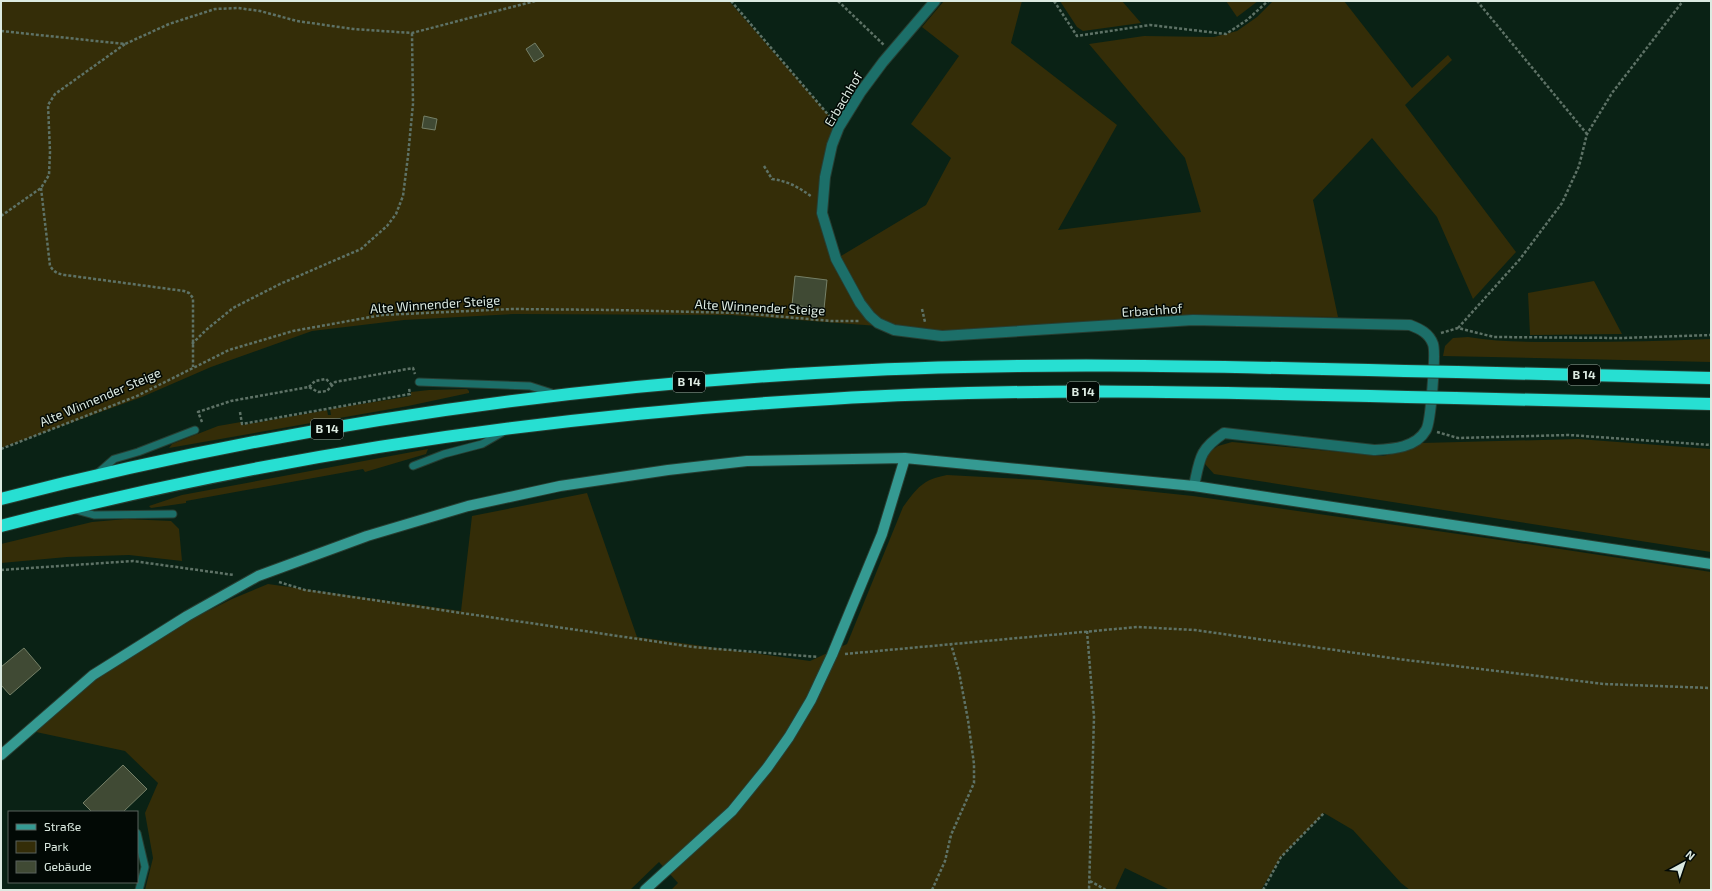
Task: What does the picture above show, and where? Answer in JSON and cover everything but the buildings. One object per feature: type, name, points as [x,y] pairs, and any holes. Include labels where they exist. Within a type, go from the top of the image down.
[{"type":"highway","name":"B 14","points":[[1,498],[196,454],[315,431],[561,396],[735,378],[882,370],[1105,366],[1266,367],[1711,378]]},
{"type":"highway","name":"B 14","points":[[1,526],[70,508],[207,478],[323,456],[421,440],[510,428],[655,412],[760,403],[833,398],[973,393],[1115,392],[1711,404]]},
{"type":"street","name":"Erbachhof","points":[[934,1],[891,52],[860,93],[839,127],[832,145],[825,177],[822,213],[836,258],[860,303],[870,316],[878,322],[894,330],[942,336],[1192,320],[1410,325],[1422,330],[1429,337]]},
{"type":"street","points":[[1194,486],[1201,455],[1212,441],[1224,433],[1374,450],[1398,448],[1418,438],[1426,430],[1430,417],[1434,350],[1429,337]]},
{"type":"street","points":[[645,890],[732,811],[768,768],[789,737],[811,700],[832,656],[882,534],[905,458]]},
{"type":"street","points":[[1,755],[93,675],[187,616],[258,576],[381,531],[468,506],[560,486],[668,470],[747,461],[905,458],[1194,486],[1711,564]]},
{"type":"lane","points":[[417,380],[530,386],[561,396]]},
{"type":"lane","points":[[413,466],[444,454],[482,444],[510,428]]},
{"type":"lane","points":[[95,476],[114,459],[138,452],[195,430]]},
{"type":"lane","points":[[70,508],[94,515],[174,514]]},
{"type":"lane","points":[[138,837],[145,867],[139,890]]},
{"type":"path","points":[[1,216],[41,188],[49,175],[50,152],[48,105],[55,94],[125,44],[169,24],[215,9],[238,8],[260,11],[298,21],[353,29],[412,33],[535,1]]},
{"type":"path","points":[[731,1],[839,127]]},
{"type":"path","points":[[838,1],[891,52]]},
{"type":"path","points":[[1054,1],[1077,36],[1150,25],[1226,34],[1247,20],[1268,1]]},
{"type":"path","points":[[1477,1],[1587,134]]},
{"type":"path","points":[[1429,337],[1458,328],[1520,258],[1562,203],[1579,166],[1587,134],[1612,94],[1683,1]]},
{"type":"path","points":[[1,31],[125,44]]},
{"type":"path","points":[[192,344],[206,330],[233,308],[280,284],[361,249],[386,226],[396,214],[403,196],[408,156],[412,104],[412,33]]},
{"type":"path","points":[[764,166],[772,179],[781,180],[799,187],[822,205]]},
{"type":"path","points":[[41,188],[50,266],[52,270],[58,274],[184,291],[189,294],[193,298],[193,367]]},
{"type":"path","name":"Alte Winnender Steige","points":[[1,449],[137,396],[229,350],[293,331],[382,315],[512,309],[740,313],[831,321],[860,321],[870,316]]},
{"type":"path","points":[[1458,328],[1494,337],[1623,338],[1711,335]]},
{"type":"path","points":[[310,387],[318,392],[327,391],[335,382],[413,368],[417,380]]},
{"type":"path","points":[[203,426],[198,412],[211,407],[243,398],[310,387],[315,381],[326,379],[332,384]]},
{"type":"path","points":[[240,412],[242,424],[410,394],[408,383]]},
{"type":"path","points":[[1426,430],[1458,438],[1569,435],[1711,445]]},
{"type":"path","points":[[1,570],[133,561],[233,575],[258,576]]},
{"type":"path","points":[[278,582],[305,590],[693,647],[811,657],[1137,627],[1195,630],[1398,659],[1604,684],[1711,688]]},
{"type":"path","points":[[1087,631],[1094,718],[1089,890]]},
{"type":"path","points":[[932,890],[944,861],[951,835],[974,783],[974,764],[968,720],[959,672],[951,644]]},
{"type":"path","points":[[1263,890],[1281,857],[1324,813]]},
{"type":"path","points":[[1090,881],[1106,890]]},
{"type":"green space","points":[[1,1],[729,1],[839,127],[822,191],[836,259],[926,205],[951,158],[911,124],[959,56],[922,27],[944,1],[1022,1],[1011,43],[1117,125],[1058,230],[1201,212],[1185,158],[1089,44],[1144,36],[1214,37],[1237,31],[1257,17],[1273,1],[1344,1],[1412,88],[1448,55],[1452,60],[1405,105],[1516,252],[1473,299],[1437,217],[1372,138],[1313,200],[1338,317],[1195,316],[944,331],[731,315],[513,314],[404,320],[312,331],[211,367],[142,397],[1,448]]},
{"type":"green space","points":[[1060,1],[1122,1],[1141,23],[1083,31],[1077,27]]},
{"type":"green space","points":[[1226,1],[1258,1],[1237,17]]},
{"type":"green space","points":[[1594,281],[1622,334],[1530,335],[1528,293]]},
{"type":"green space","points":[[1468,337],[1536,342],[1627,342],[1711,339],[1711,362],[1443,356],[1445,346],[1453,338]]},
{"type":"green space","points":[[467,389],[469,393],[408,406],[169,448],[172,444],[218,426],[241,422],[242,425],[327,410],[328,415],[331,415],[330,409],[411,396],[411,392]]},
{"type":"green space","points":[[1578,439],[1711,449],[1711,552],[1214,474],[1205,464],[1208,453],[1218,446],[1232,442],[1383,456],[1403,451],[1422,443]]},
{"type":"green space","points":[[428,449],[426,454],[365,472],[363,469],[186,501],[186,503],[151,508],[149,506],[182,495]]},
{"type":"green space","points":[[947,475],[1041,480],[1193,496],[1711,572],[1711,890],[1410,890],[1401,883],[1353,830],[1324,813],[1281,857],[1261,890],[1170,890],[1125,868],[1115,890],[671,890],[678,883],[659,862],[630,890],[145,890],[153,858],[145,813],[158,783],[125,751],[36,732],[102,674],[194,618],[232,599],[268,584],[461,611],[472,516],[587,493],[637,637],[810,661],[847,644],[903,507],[921,485],[932,479]]},
{"type":"green space","points":[[126,519],[171,521],[179,529],[182,561],[129,555],[67,557],[1,563],[1,544],[92,522]]}]
